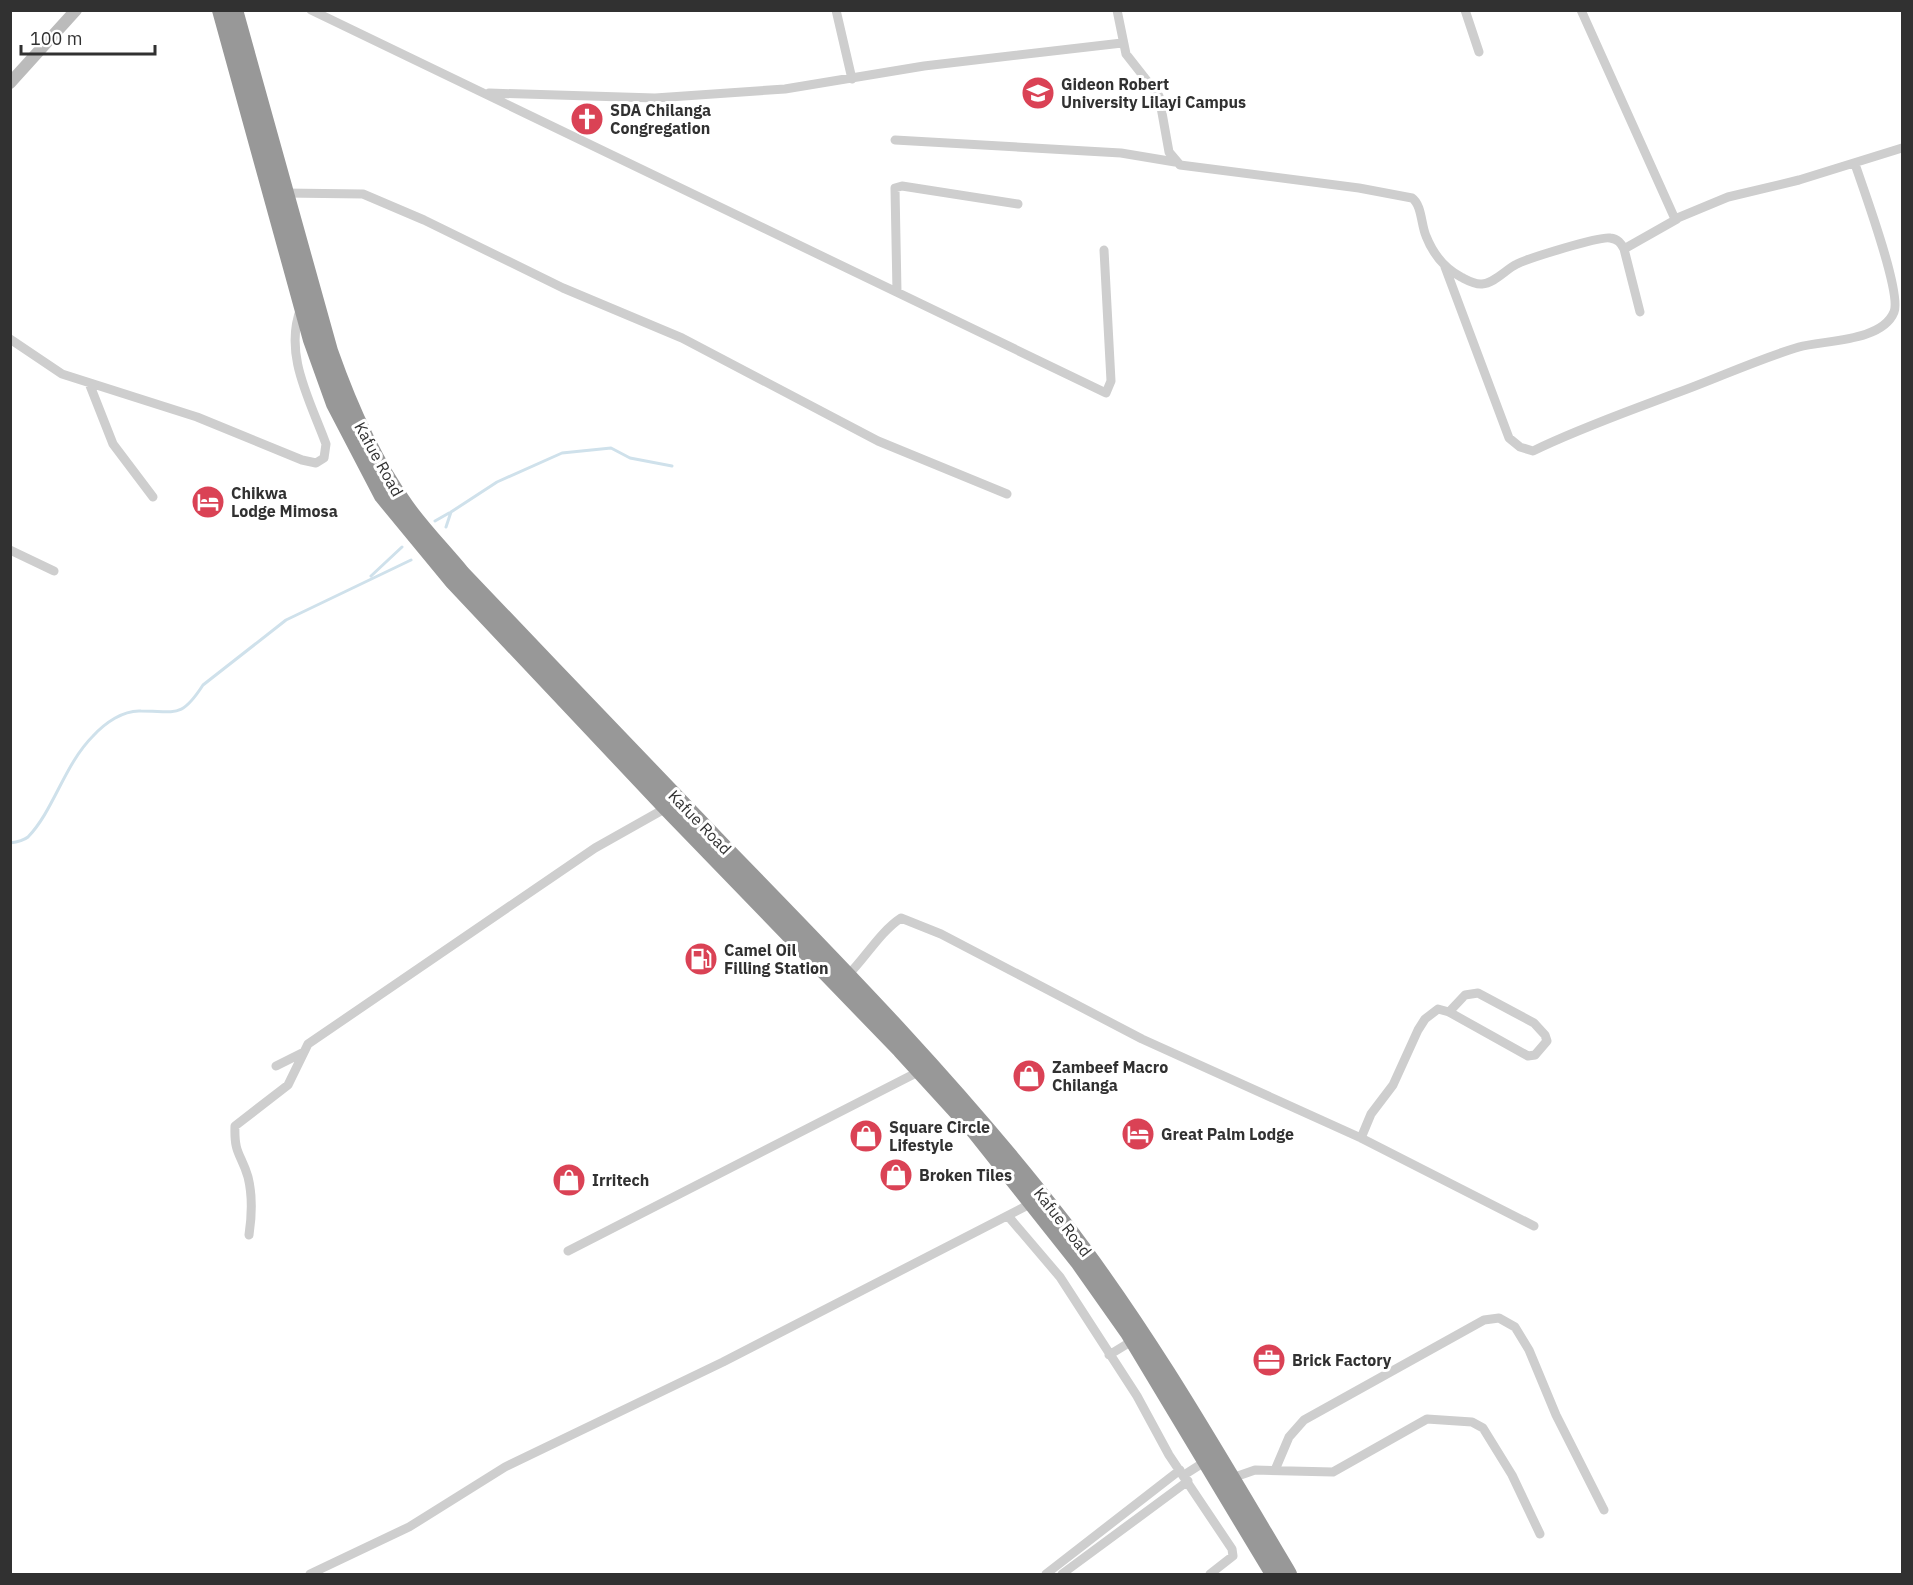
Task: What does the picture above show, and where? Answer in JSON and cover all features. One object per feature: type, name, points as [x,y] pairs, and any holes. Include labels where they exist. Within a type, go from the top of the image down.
[{"type":"highway","name":"Kafue Road","points":[[220,10],[301,307],[334,404],[370,477],[396,517],[666,808],[920,1071],[1032,1203],[1132,1341],[1273,1575]]},
{"type":"highway","name":"Kafue Road","points":[[235,10],[317,313],[338,374],[371,449],[407,507],[462,573],[848,975],[968,1105],[1063,1222],[1114,1291],[1232,1478],[1289,1575]]},
{"type":"street","points":[[10,82],[76,10]]},
{"type":"street","points":[[311,10],[1106,393],[1112,381],[1104,250]]},
{"type":"street","points":[[836,10],[852,80]]},
{"type":"street","points":[[1117,10],[1122,43],[1130,62],[1159,96],[1170,152],[1175,162]]},
{"type":"street","points":[[1465,10],[1479,52]]},
{"type":"street","points":[[1581,10],[1672,216],[1677,219]]},
{"type":"street","points":[[485,93],[655,98],[785,89],[946,63],[1122,43]]},
{"type":"street","points":[[894,141],[1121,153],[1175,162],[1190,168],[1359,188],[1414,199],[1426,236],[1445,267],[1509,438],[1520,447],[1533,451],[1587,426],[1729,371],[1802,347],[1852,339],[1882,325],[1895,312],[1893,287],[1855,164]]},
{"type":"street","points":[[1624,249],[1677,219],[1728,197],[1855,164],[1902,148]]},
{"type":"street","points":[[897,291],[895,188],[912,188],[1018,204]]},
{"type":"street","points":[[284,193],[363,194],[424,220],[563,288],[682,338],[878,441],[1007,494]]},
{"type":"street","points":[[1445,267],[1481,285],[1522,262],[1596,239],[1611,238],[1620,242],[1624,249],[1640,312]]},
{"type":"street","points":[[1893,287],[1902,280]]},
{"type":"street","points":[[10,339],[62,374],[188,414],[302,460],[321,461],[326,454],[326,444],[294,352],[294,333],[301,307]]},
{"type":"street","points":[[89,383],[113,444],[153,497]]},
{"type":"street","points":[[10,550],[54,571]]},
{"type":"street","points":[[249,1235],[253,1206],[248,1176],[234,1148],[235,1126],[288,1085],[302,1053],[313,1040],[453,948],[586,855],[666,808]]},
{"type":"street","points":[[848,975],[866,957],[892,924],[901,918],[941,934],[1142,1039],[1361,1138],[1534,1226]]},
{"type":"street","points":[[1361,1138],[1371,1114],[1393,1084],[1425,1019],[1438,1009],[1449,1012],[1528,1056],[1535,1055],[1547,1041],[1541,1029],[1534,1023],[1478,993],[1465,995],[1449,1012]]},
{"type":"street","points":[[276,1066],[302,1053]]},
{"type":"street","points":[[568,1251],[920,1071]]},
{"type":"street","points":[[310,1575],[409,1527],[505,1467],[723,1362],[1032,1203]]},
{"type":"street","points":[[1008,1216],[1060,1277],[1232,1549],[1233,1556],[1210,1575]]},
{"type":"street","points":[[1275,1470],[1289,1437],[1304,1420],[1484,1320],[1498,1318],[1515,1328],[1529,1350],[1556,1415],[1604,1510]]},
{"type":"street","points":[[1109,1355],[1132,1341]]},
{"type":"street","points":[[1232,1478],[1255,1470],[1332,1472],[1427,1419],[1472,1422],[1483,1428],[1507,1466],[1540,1534]]},
{"type":"street","points":[[1046,1575],[1206,1461]]},
{"type":"street","points":[[1062,1575],[1184,1476]]},
{"type":"waterway","points":[[446,527],[451,512],[497,482],[562,453],[611,448],[630,458],[672,466]]},
{"type":"waterway","points":[[435,521],[449,513]]},
{"type":"waterway","points":[[371,576],[402,547]]},
{"type":"waterway","points":[[10,843],[28,837],[45,814],[74,760],[98,731],[109,722],[134,711],[170,712],[183,708],[203,685],[286,620],[411,560]]},
{"type":"place","name":"Gideon Robert University Lilayi Campus","points":[[1038,93]]},
{"type":"place","name":"SDA Chilanga Congregation","points":[[587,119]]},
{"type":"place","name":"Chikwa Lodge Mimosa","points":[[208,502]]},
{"type":"place","name":"Camel Oil Filling Station","points":[[701,959]]},
{"type":"place","name":"Zambeef Macro Chilanga","points":[[1029,1076]]},
{"type":"place","name":"Great Palm Lodge","points":[[1138,1134]]},
{"type":"place","name":"Square Circle Lifestyle","points":[[866,1136]]},
{"type":"place","name":"Broken Tiles","points":[[896,1175]]},
{"type":"place","name":"Irritech","points":[[569,1180]]},
{"type":"place","name":"Brick Factory","points":[[1269,1360]]}]
